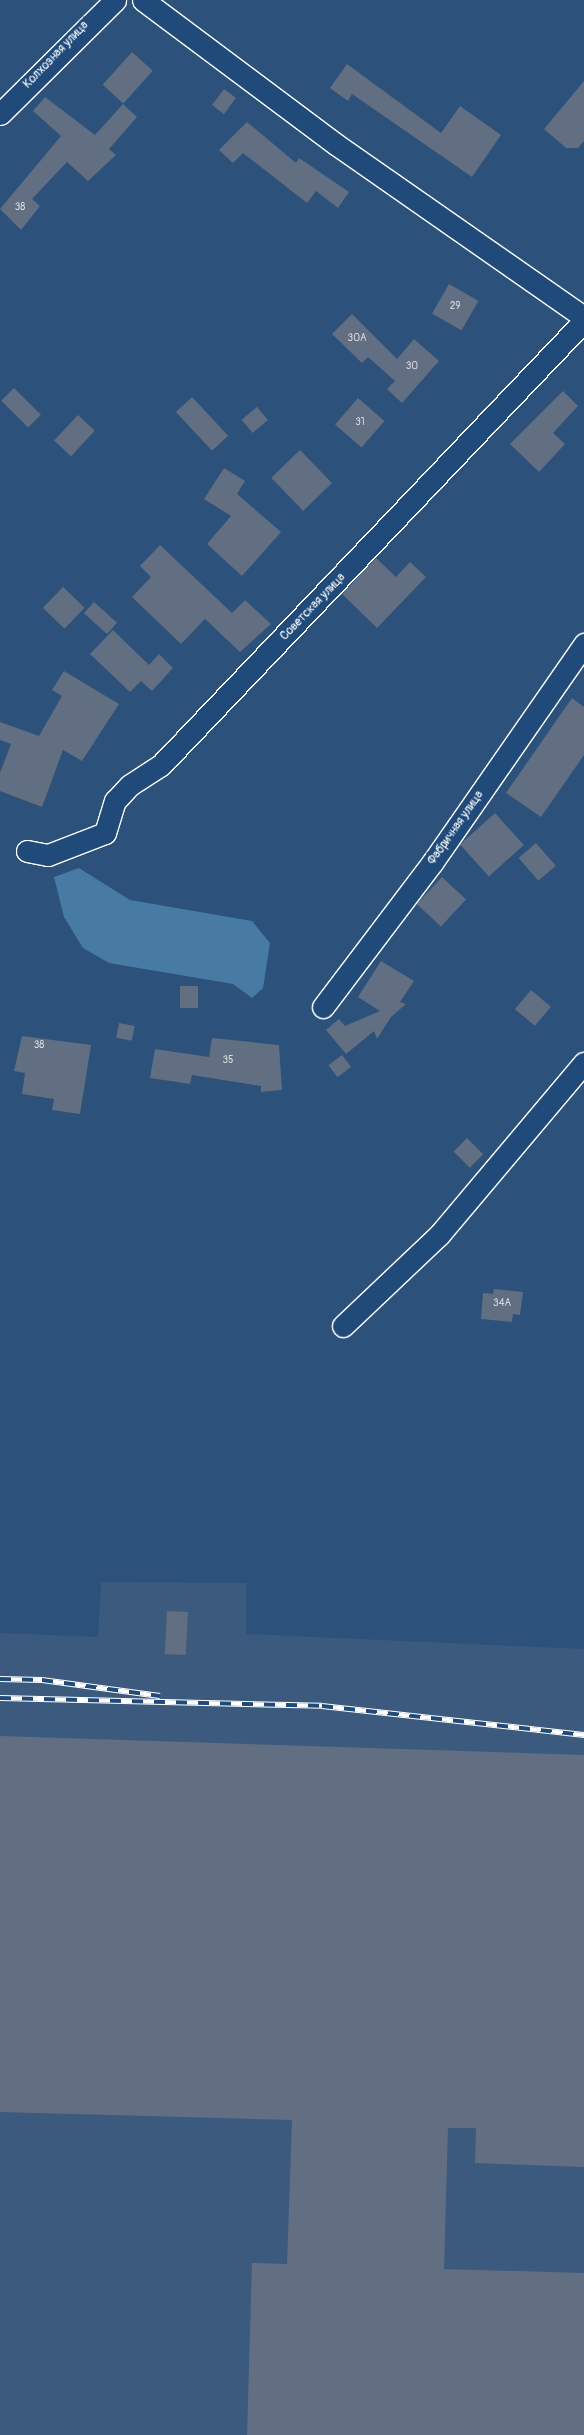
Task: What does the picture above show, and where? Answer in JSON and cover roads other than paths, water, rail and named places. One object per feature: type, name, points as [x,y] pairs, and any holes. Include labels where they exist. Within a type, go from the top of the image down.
[{"type":"street","name":"Колхозная улица","points":[[0,114],[114,0]]},
{"type":"street","points":[[143,0],[337,145],[584,319]]},
{"type":"street","name":"Советская улица","points":[[27,851],[48,855],[105,833],[115,801],[130,785],[162,766],[584,319]]},
{"type":"street","name":"Фабричная улица","points":[[323,1007],[432,863],[584,644]]},
{"type":"street","points":[[342,1326],[439,1235],[584,1063]]},
{"type":"railway","points":[[0,1679],[42,1680],[160,1696]]},
{"type":"railway","points":[[0,1698],[322,1706],[584,1735]]}]
